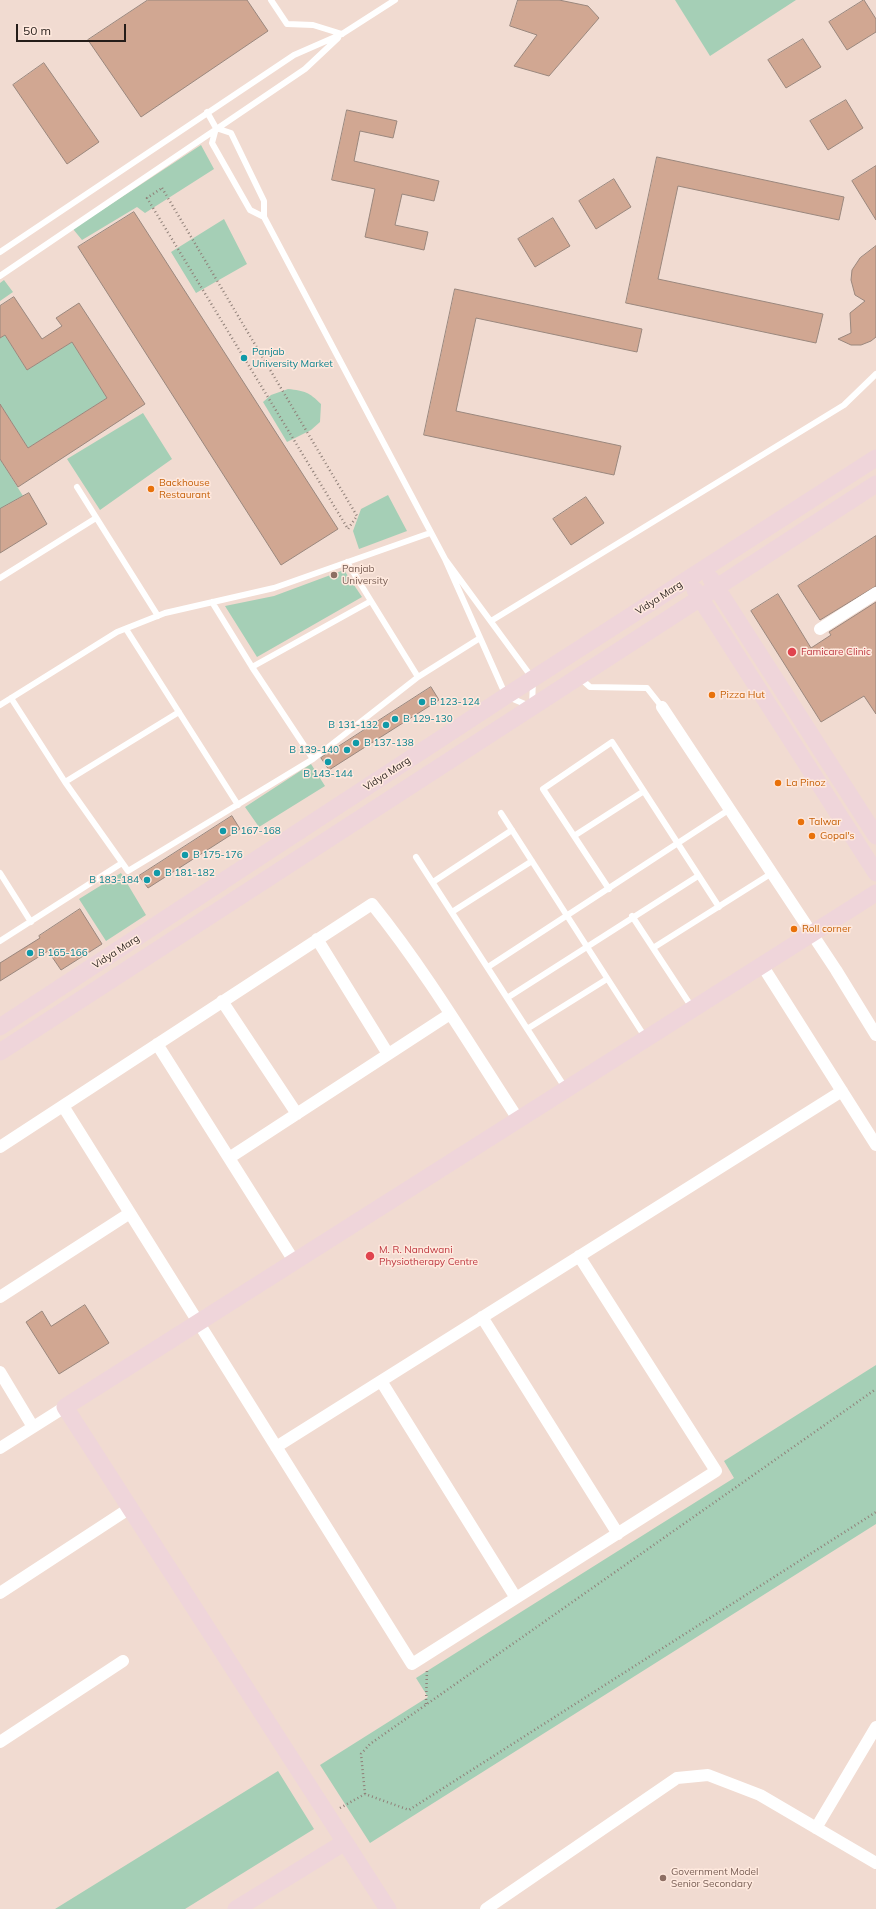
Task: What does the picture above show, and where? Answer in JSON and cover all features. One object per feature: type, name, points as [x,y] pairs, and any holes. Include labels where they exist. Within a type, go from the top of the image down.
[{"type":"street","name":"Vidya Marg","points":[[0,1027],[506,696],[876,458]]},
{"type":"street","name":"Vidya Marg","points":[[0,1052],[876,484]]},
{"type":"street","points":[[704,569],[876,836]]},
{"type":"street","points":[[688,579],[876,874]]},
{"type":"street","points":[[820,629],[876,594]]},
{"type":"street","points":[[662,707],[812,933],[876,1035]]},
{"type":"street","points":[[0,1448],[876,893]]},
{"type":"street","points":[[0,1147],[372,904],[388,924],[450,1014],[518,1120]]},
{"type":"street","points":[[317,939],[388,1054]]},
{"type":"street","points":[[762,965],[876,1145]]},
{"type":"street","points":[[222,1001],[297,1114]]},
{"type":"street","points":[[229,1158],[450,1014]]},
{"type":"street","points":[[157,1044],[294,1261]]},
{"type":"street","points":[[276,1447],[842,1091]]},
{"type":"street","points":[[63,1106],[412,1664],[716,1471],[579,1256]]},
{"type":"street","points":[[0,1297],[130,1213]]},
{"type":"street","points":[[482,1317],[618,1534]]},
{"type":"street","points":[[0,1372],[33,1427]]},
{"type":"street","points":[[380,1381],[516,1598]]},
{"type":"street","points":[[65,1406],[388,1909]]},
{"type":"street","points":[[0,1593],[130,1508]]},
{"type":"street","points":[[0,1742],[123,1661]]},
{"type":"street","points":[[816,1828],[876,1727]]},
{"type":"street","points":[[486,1909],[677,1778],[708,1776],[760,1795],[876,1863]]},
{"type":"street","points":[[236,1909],[345,1842]]},
{"type":"lane","points":[[271,0],[287,24],[313,25],[342,34]]},
{"type":"lane","points":[[0,252],[294,55],[342,34],[395,0]]},
{"type":"lane","points":[[0,276],[305,69],[342,34]]},
{"type":"lane","points":[[207,112],[216,128],[231,133],[264,201],[264,217],[444,559],[506,696],[532,707],[533,679],[444,559]]},
{"type":"lane","points":[[216,128],[212,143],[250,210],[264,217]]},
{"type":"lane","points":[[490,621],[844,405],[876,374]]},
{"type":"lane","points":[[77,488],[158,616]]},
{"type":"lane","points":[[0,578],[96,518]]},
{"type":"lane","points":[[0,705],[117,632],[158,616],[274,588],[430,533]]},
{"type":"lane","points":[[347,562],[418,677]]},
{"type":"lane","points":[[252,667],[371,601]]},
{"type":"lane","points":[[212,602],[252,667],[313,758]]},
{"type":"lane","points":[[126,629],[238,805]]},
{"type":"lane","points":[[11,698],[65,782],[128,871],[313,758],[418,677],[480,638]]},
{"type":"lane","points":[[578,677],[590,687],[647,688],[662,707]]},
{"type":"lane","points":[[65,782],[179,712]]},
{"type":"lane","points":[[609,889],[543,789],[612,742],[719,907]]},
{"type":"lane","points":[[574,836],[644,791]]},
{"type":"lane","points":[[488,967],[730,809]]},
{"type":"lane","points":[[501,813],[646,1039]]},
{"type":"lane","points":[[433,882],[512,830]]},
{"type":"lane","points":[[416,857],[566,1089]]},
{"type":"lane","points":[[452,912],[532,861]]},
{"type":"lane","points":[[0,941],[122,863]]},
{"type":"lane","points":[[0,873],[31,922]]},
{"type":"lane","points":[[653,948],[772,873]]},
{"type":"lane","points":[[507,998],[632,916],[698,876]]},
{"type":"lane","points":[[632,916],[693,1009]]},
{"type":"lane","points":[[527,1029],[607,978]]},
{"type":"path","points":[[162,188],[357,516],[348,529],[159,218],[147,198],[162,188]]},
{"type":"path","points":[[365,1794],[360,1754],[370,1744],[876,1389]]},
{"type":"path","points":[[365,1794],[409,1810],[876,1512]]},
{"type":"path","points":[[426,1705],[428,1654]]},
{"type":"path","points":[[328,1816],[365,1794]]},
{"type":"green space","points":[[675,0],[796,0],[710,56]]},
{"type":"green space","points":[[201,145],[214,169],[145,213],[137,207],[82,240],[73,229]]},
{"type":"green space","points":[[224,219],[247,264],[196,293],[171,252]]},
{"type":"green space","points":[[4,280],[13,292],[0,301],[0,283]]},
{"type":"green space","points":[[5,335],[27,370],[72,342],[107,398],[28,448],[0,404],[0,338]]},
{"type":"green space","points":[[288,389],[299,390],[306,393],[321,404],[320,422],[311,430],[287,442],[263,402],[271,395]]},
{"type":"green space","points":[[143,413],[172,459],[100,510],[67,459]]},
{"type":"green space","points":[[0,459],[23,496],[0,509]]},
{"type":"green space","points":[[388,495],[407,531],[359,549],[353,531],[361,509]]},
{"type":"green space","points":[[344,570],[362,597],[257,657],[225,606],[274,596]]},
{"type":"green space","points":[[311,764],[325,786],[259,827],[245,807]]},
{"type":"green space","points":[[121,873],[146,915],[106,941],[79,899]]},
{"type":"green space","points":[[876,1365],[876,1524],[370,1843],[320,1765],[428,1697],[416,1678],[734,1478],[724,1461]]},
{"type":"green space","points":[[278,1771],[314,1829],[185,1909],[55,1909]]},
{"type":"building","points":[[148,0],[247,0],[268,31],[141,117],[88,40]]},
{"type":"building","points":[[518,0],[559,0],[588,6],[599,18],[549,76],[514,66],[537,35],[510,26]]},
{"type":"building","points":[[864,0],[876,19],[876,32],[847,50],[829,22]]},
{"type":"building","points":[[803,39],[821,67],[786,88],[768,60]]},
{"type":"building","points":[[44,63],[99,142],[67,164],[13,85]]},
{"type":"building","points":[[846,100],[863,128],[828,150],[810,121]]},
{"type":"building","points":[[347,110],[397,121],[393,138],[360,131],[354,161],[439,181],[434,201],[402,194],[395,225],[428,232],[424,250],[365,237],[375,189],[332,180]]},
{"type":"building","points":[[657,157],[844,197],[839,220],[678,186],[658,279],[823,314],[816,343],[626,303]]},
{"type":"building","points":[[876,166],[876,220],[852,181]]},
{"type":"building","points":[[614,179],[631,207],[596,229],[579,201]]},
{"type":"building","points":[[134,212],[338,529],[281,565],[78,247]]},
{"type":"building","points":[[553,218],[570,246],[535,267],[518,239]]},
{"type":"building","points":[[876,246],[876,337],[861,345],[851,345],[838,339],[851,333],[850,313],[865,301],[855,295],[851,280],[852,270],[860,258]]},
{"type":"building","points":[[455,289],[642,329],[637,352],[476,318],[456,411],[621,446],[614,475],[424,435]]},
{"type":"building","points":[[14,297],[42,339],[62,326],[56,318],[79,303],[145,404],[18,487],[0,459],[0,404],[28,448],[107,398],[72,342],[27,370],[5,335],[0,338],[0,306]]},
{"type":"building","points":[[29,493],[47,524],[0,553],[0,509]]},
{"type":"building","points":[[586,497],[604,523],[571,545],[553,519]]},
{"type":"building","points":[[876,536],[876,586],[820,620],[798,586]]},
{"type":"building","points":[[778,594],[811,648],[831,635],[829,632],[876,602],[876,714],[864,696],[821,722],[751,611]]},
{"type":"building","points":[[431,687],[439,700],[329,770],[321,758]]},
{"type":"building","points":[[232,816],[240,829],[148,888],[139,876]]},
{"type":"building","points":[[80,909],[102,944],[61,970],[48,951],[0,981],[0,963],[40,938],[39,936]]},
{"type":"building","points":[[85,1305],[109,1343],[59,1374],[26,1322],[42,1311],[51,1326]]},
{"type":"place","name":"Panjab University Market","points":[[244,358]]},
{"type":"place","name":"Backhouse Restaurant","points":[[151,489]]},
{"type":"place","name":"Panjab University","points":[[334,575]]},
{"type":"place","name":"Famicare Clinic","points":[[792,652]]},
{"type":"place","name":"Pizza Hut","points":[[712,695]]},
{"type":"place","name":"B 123-124","points":[[422,702]]},
{"type":"place","name":"B 129-130","points":[[395,719]]},
{"type":"place","name":"B 131-132","points":[[386,725]]},
{"type":"place","name":"B 137-138","points":[[356,743]]},
{"type":"place","name":"B 139-140","points":[[347,750]]},
{"type":"place","name":"B 143-144","points":[[328,762]]},
{"type":"place","name":"La Pinoz","points":[[778,783]]},
{"type":"place","name":"Talwar","points":[[801,822]]},
{"type":"place","name":"B 167-168","points":[[223,831]]},
{"type":"place","name":"Gopal's","points":[[812,836]]},
{"type":"place","name":"B 175-176","points":[[185,855]]},
{"type":"place","name":"B 181-182","points":[[157,873]]},
{"type":"place","name":"B 183-184","points":[[147,880]]},
{"type":"place","name":"Roll corner","points":[[794,929]]},
{"type":"place","name":"B 165-166","points":[[30,953]]},
{"type":"place","name":"M. R. Nandwani Physiotherapy Centre","points":[[370,1256]]},
{"type":"place","name":"Government Model Senior Secondary","points":[[663,1878]]}]
